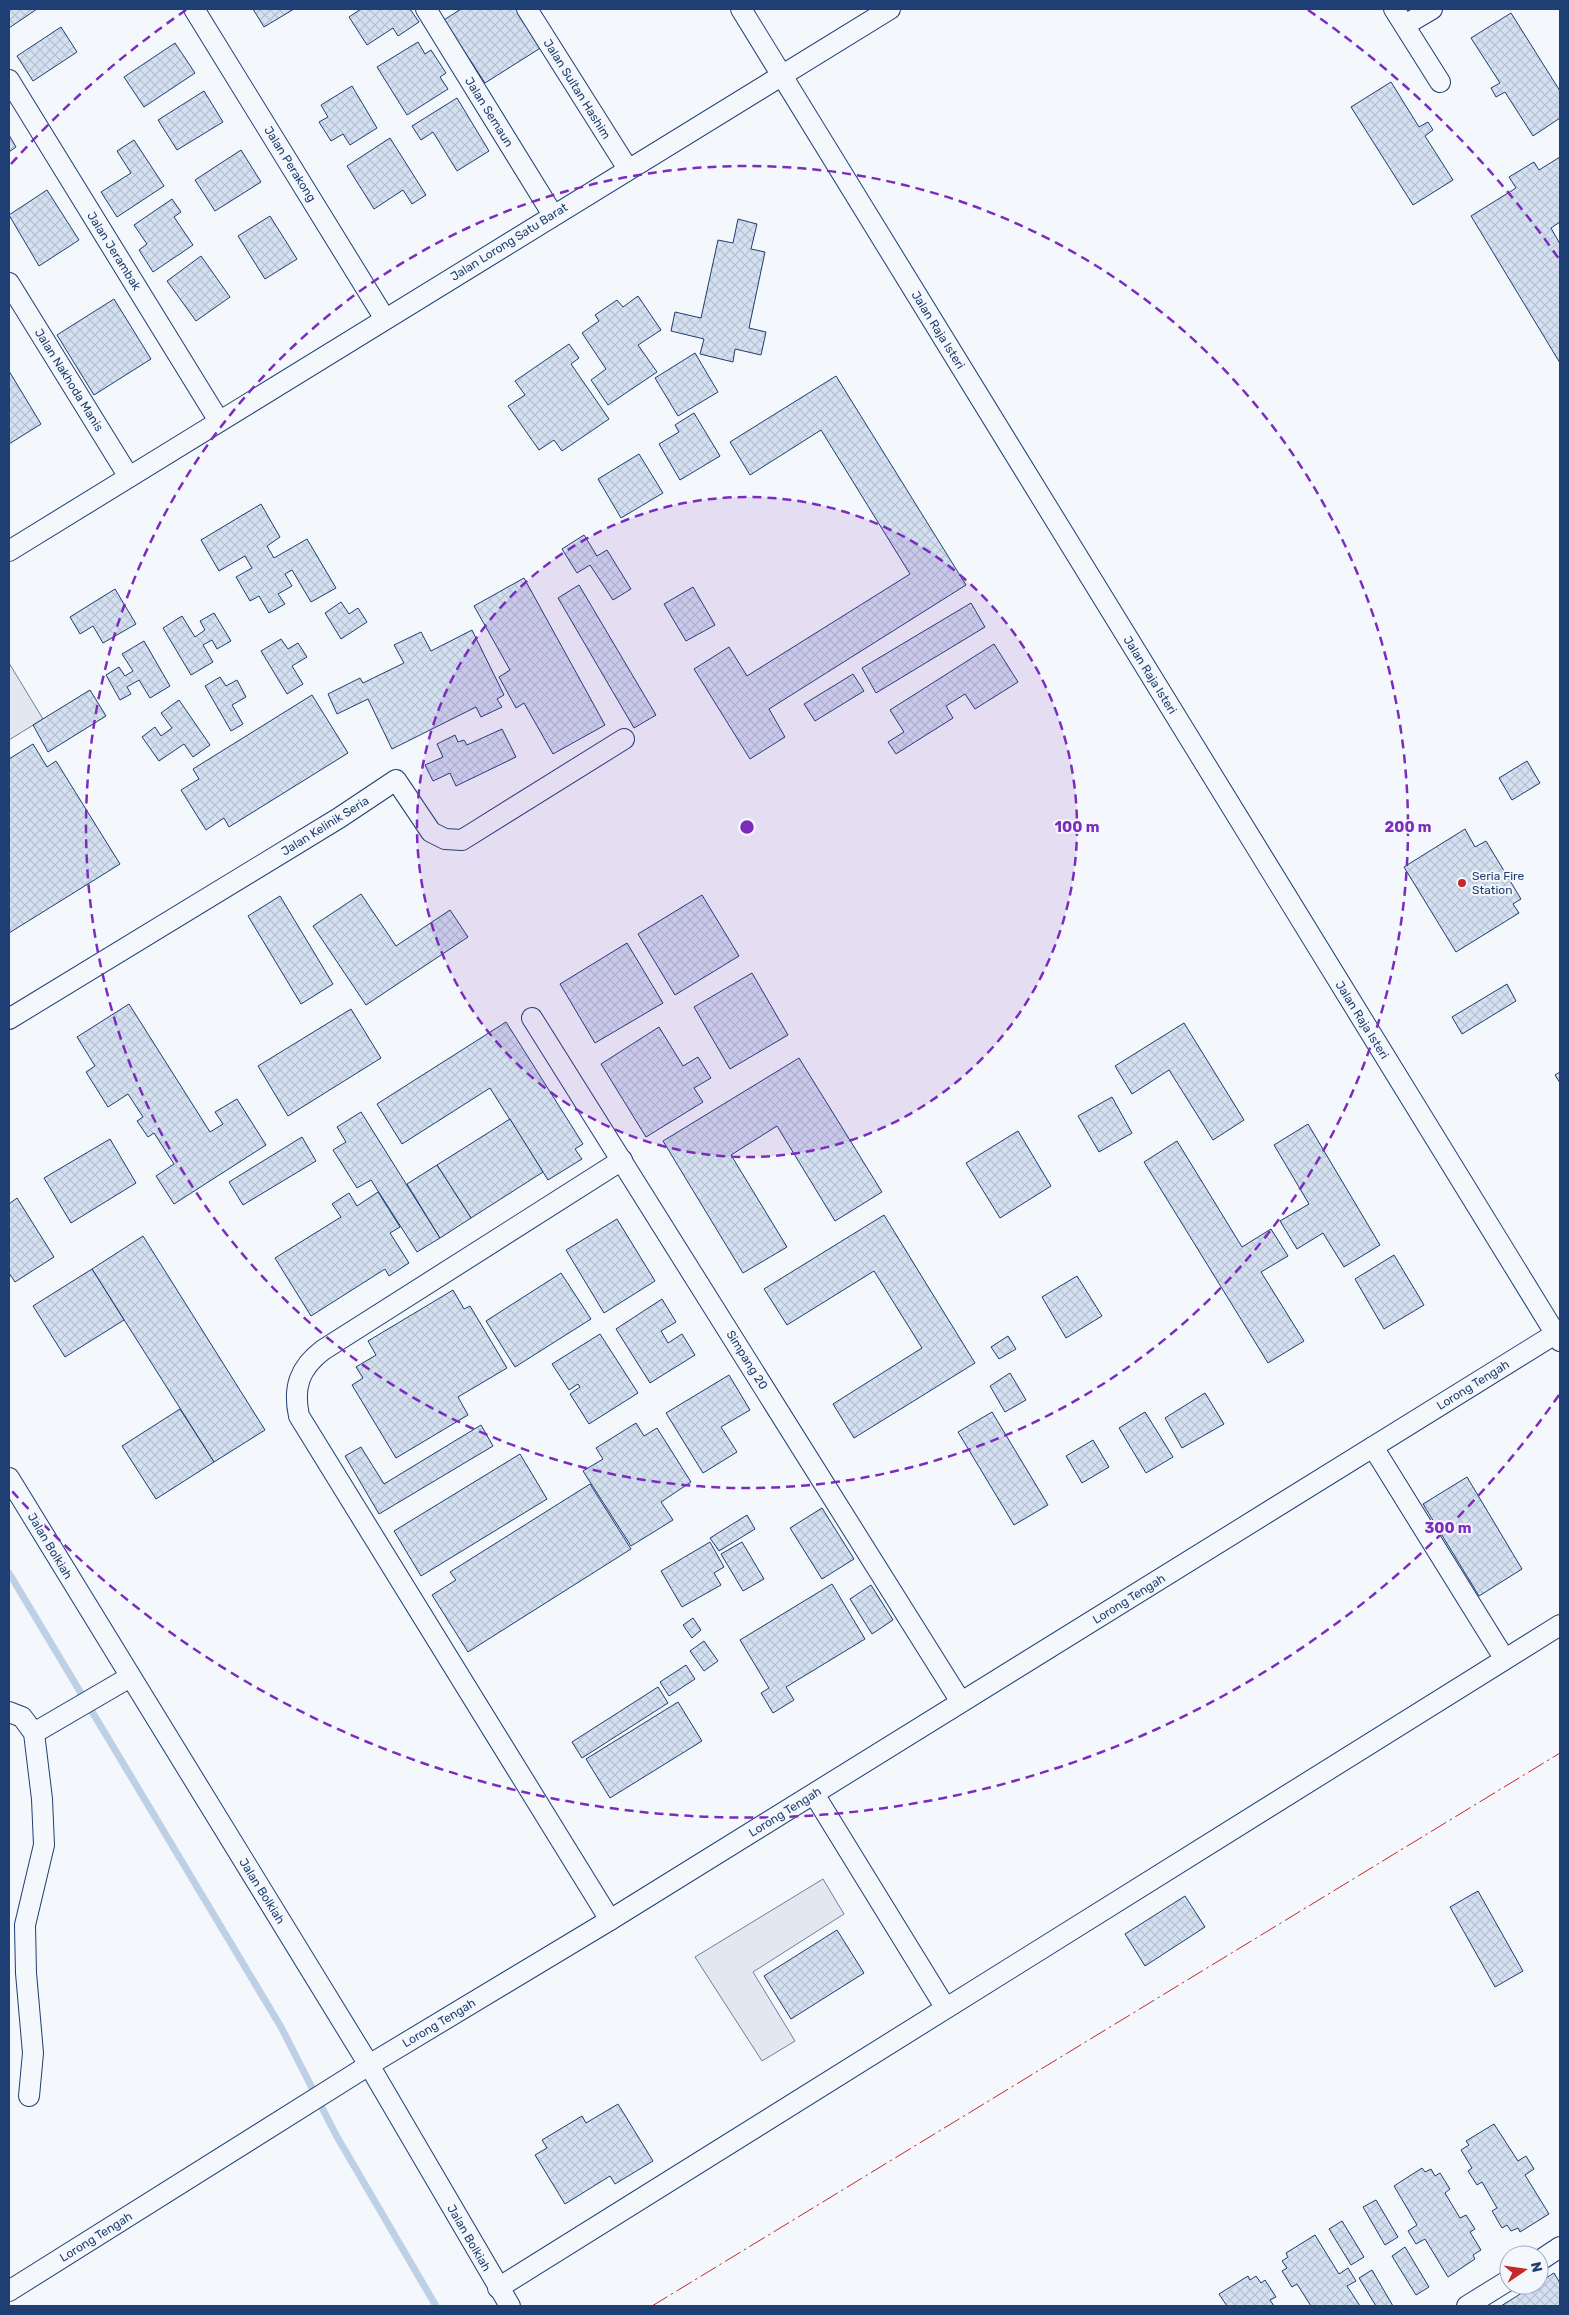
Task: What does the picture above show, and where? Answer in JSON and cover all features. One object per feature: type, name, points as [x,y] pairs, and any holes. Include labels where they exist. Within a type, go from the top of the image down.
[{"type":"street","name":"Jalan Perakong","points":[[194,9],[385,319]]},
{"type":"street","name":"Jalan Semaun","points":[[426,9],[553,215]]},
{"type":"street","name":"Jalan Sultan Hashim","points":[[527,9],[628,169]]},
{"type":"street","name":"Jalan Raja Isteri","points":[[741,9],[1559,1335]]},
{"type":"street","name":"Jalan Lorong Satu Barat","points":[[9,550],[890,9]]},
{"type":"street","points":[[1394,9],[1440,82]]},
{"type":"street","points":[[1405,26],[1432,9]]},
{"type":"street","name":"Jalan Jerambak","points":[[9,80],[219,421]]},
{"type":"street","name":"Jalan Nakhoda Manis","points":[[9,283],[129,476]]},
{"type":"street","name":"Jalan Kelinik Seria","points":[[9,1019],[331,823],[396,780],[431,832],[446,840],[462,840],[624,740]]},
{"type":"street","name":"Simpang 20","points":[[532,1018],[962,1702]]},
{"type":"street","points":[[610,1920],[299,1416],[296,1402],[296,1386],[302,1372],[311,1359],[323,1350],[622,1160]]},
{"type":"street","name":"Lorong Tengah","points":[[9,2291],[337,2087],[369,2065],[610,1920],[1373,1447],[1559,1335]]},
{"type":"street","points":[[1373,1447],[1504,1658]]},
{"type":"street","name":"Jalan Bolkiah","points":[[9,1478],[369,2065],[510,2306]]},
{"type":"street","points":[[498,2288],[1504,1658],[1560,1625]]},
{"type":"street","points":[[34,1733],[130,1677]]},
{"type":"street","points":[[9,1712],[22,1718],[34,1733],[42,1800],[44,1845],[25,1925],[26,1973],[33,2052],[29,2096]]},
{"type":"street","points":[[814,1794],[945,2007]]},
{"type":"street","points":[[1549,2254],[1560,2247]]},
{"type":"street","points":[[1467,2306],[1499,2286]]},
{"type":"shaded area","points":[[9,663],[43,719],[9,740]]},
{"type":"shaded area","points":[[823,1879],[844,1914],[753,1972],[795,2041],[762,2061],[695,1957]]},
{"type":"building","points":[[9,9],[37,9],[9,28]]},
{"type":"building","points":[[253,9],[294,9],[264,27]]},
{"type":"building","points":[[361,9],[410,9],[419,22],[398,36],[393,28],[367,45],[349,17]]},
{"type":"building","points":[[461,9],[518,9],[542,47],[485,83],[444,20]]},
{"type":"building","points":[[1511,13],[1560,91],[1560,118],[1533,136],[1505,92],[1496,97],[1491,88],[1500,83],[1471,38]]},
{"type":"building","points":[[61,27],[77,52],[33,81],[17,56]]},
{"type":"building","points":[[418,42],[425,54],[431,50],[446,73],[440,77],[448,89],[407,115],[377,67]]},
{"type":"building","points":[[175,43],[195,73],[144,107],[124,77]]},
{"type":"building","points":[[1391,82],[1419,127],[1428,122],[1433,130],[1425,136],[1453,180],[1413,205],[1351,107]]},
{"type":"building","points":[[352,86],[377,128],[350,145],[343,134],[331,141],[319,122],[328,117],[321,105]]},
{"type":"building","points":[[204,91],[223,122],[177,150],[158,120]]},
{"type":"building","points":[[457,98],[489,151],[457,171],[433,132],[421,140],[412,126]]},
{"type":"building","points":[[9,135],[16,147],[9,152]]},
{"type":"building","points":[[390,138],[426,195],[412,204],[403,190],[374,209],[347,166]]},
{"type":"building","points":[[134,140],[164,186],[117,217],[101,192],[131,173],[117,151]]},
{"type":"building","points":[[241,150],[261,182],[215,211],[195,180]]},
{"type":"building","points":[[1560,157],[1560,222],[1551,228],[1560,244],[1560,363],[1471,216],[1516,188],[1509,177],[1534,162],[1539,170]]},
{"type":"building","points":[[47,190],[79,240],[39,266],[9,215]]},
{"type":"building","points":[[172,199],[181,212],[174,217],[193,245],[153,272],[139,250],[147,244],[134,225]]},
{"type":"building","points":[[270,216],[297,259],[265,279],[238,236]]},
{"type":"building","points":[[738,219],[757,224],[751,249],[765,252],[749,328],[766,332],[761,355],[735,349],[733,362],[700,354],[704,339],[671,331],[675,312],[701,318],[718,240],[733,243]]},
{"type":"building","points":[[201,256],[230,297],[196,321],[167,281]]},
{"type":"building","points":[[638,296],[661,330],[638,345],[657,372],[608,405],[591,380],[606,369],[582,333],[599,321],[595,315],[617,300],[623,307]]},
{"type":"building","points":[[114,299],[151,359],[94,395],[57,335]]},
{"type":"building","points":[[569,344],[579,358],[571,364],[609,419],[562,451],[554,440],[539,450],[508,406],[525,395],[515,381]]},
{"type":"building","points":[[695,353],[718,392],[678,416],[655,378]]},
{"type":"building","points":[[9,371],[41,424],[9,444]]},
{"type":"building","points":[[836,376],[966,585],[769,709],[785,737],[750,759],[694,669],[729,647],[747,676],[910,574],[821,430],[750,475],[730,442]]},
{"type":"building","points":[[694,413],[720,456],[680,480],[659,444],[679,432],[675,425]]},
{"type":"building","points":[[639,454],[663,493],[621,518],[598,479]]},
{"type":"building","points":[[261,504],[280,537],[267,546],[274,558],[307,539],[336,588],[311,602],[292,570],[285,574],[292,586],[278,594],[285,604],[269,613],[259,596],[250,601],[236,577],[252,568],[245,556],[219,571],[201,540]]},
{"type":"building","points":[[584,535],[597,556],[607,550],[631,589],[613,600],[590,565],[577,573],[562,549]]},
{"type":"building","points":[[524,578],[605,725],[553,754],[524,703],[516,708],[499,677],[510,670],[474,606]]},
{"type":"building","points":[[579,585],[656,715],[634,728],[558,598]]},
{"type":"building","points":[[693,587],[715,625],[686,641],[664,604]]},
{"type":"building","points":[[115,589],[136,624],[103,643],[93,626],[80,634],[70,617]]},
{"type":"building","points":[[341,602],[349,614],[358,608],[367,622],[341,639],[325,613]]},
{"type":"building","points":[[971,603],[985,627],[876,693],[862,668]]},
{"type":"building","points":[[214,613],[231,641],[217,649],[212,640],[203,645],[213,662],[191,675],[163,628],[182,616],[195,637],[205,630],[200,621]]},
{"type":"building","points":[[472,630],[504,695],[497,699],[502,707],[481,717],[476,707],[392,749],[368,699],[337,714],[328,694],[360,678],[363,683],[404,663],[394,645],[421,632],[431,651]]},
{"type":"building","points":[[281,639],[288,649],[298,643],[307,657],[292,666],[303,684],[287,694],[261,651]]},
{"type":"building","points":[[144,641],[170,686],[150,698],[139,680],[127,687],[131,694],[120,700],[106,675],[119,667],[125,676],[133,671],[122,654]]},
{"type":"building","points":[[994,644],[1018,682],[975,709],[965,694],[946,706],[953,718],[896,754],[888,742],[904,732],[890,710]]},
{"type":"building","points":[[853,674],[864,691],[815,721],[804,704]]},
{"type":"building","points":[[220,677],[226,686],[237,680],[246,697],[232,705],[243,724],[231,731],[205,686]]},
{"type":"building","points":[[90,690],[106,716],[48,752],[33,725]]},
{"type":"building","points":[[312,695],[348,753],[229,827],[224,818],[206,830],[181,790],[199,779],[193,769]]},
{"type":"building","points":[[179,700],[210,745],[193,757],[184,744],[159,761],[142,737],[155,727],[161,736],[172,728],[161,713]]},
{"type":"building","points":[[502,729],[516,757],[456,786],[450,773],[433,781],[425,765],[443,757],[437,744],[455,735],[458,742],[464,740],[467,745]]},
{"type":"building","points":[[33,744],[47,767],[56,761],[120,864],[9,933],[9,759]]},
{"type":"building","points":[[1527,761],[1540,783],[1512,800],[1499,778]]},
{"type":"building","name":"Seria Fire Station","points":[[1465,829],[1475,847],[1486,841],[1521,899],[1513,904],[1519,913],[1456,952],[1404,867]]},
{"type":"building","points":[[361,894],[396,946],[450,910],[468,937],[366,1005],[313,926]]},
{"type":"building","points":[[702,895],[739,956],[675,995],[638,934]]},
{"type":"building","points":[[280,896],[333,984],[301,1004],[248,916]]},
{"type":"building","points":[[627,943],[663,1003],[595,1043],[560,984]]},
{"type":"building","points":[[752,973],[788,1035],[730,1069],[694,1007]]},
{"type":"building","points":[[1507,984],[1516,1001],[1462,1034],[1452,1017]]},
{"type":"building","points":[[129,1004],[210,1132],[223,1124],[215,1112],[237,1099],[266,1145],[174,1204],[156,1176],[174,1164],[154,1133],[148,1137],[137,1121],[143,1117],[128,1094],[108,1107],[86,1072],[95,1066],[77,1037]]},
{"type":"building","points":[[351,1009],[381,1058],[288,1116],[258,1066]]},
{"type":"building","points":[[506,1022],[583,1144],[575,1149],[582,1159],[548,1180],[490,1088],[402,1144],[377,1104]]},
{"type":"building","points":[[1184,1023],[1244,1120],[1213,1140],[1169,1070],[1132,1094],[1115,1066]]},
{"type":"building","points":[[659,1027],[683,1066],[698,1057],[711,1078],[694,1088],[703,1102],[646,1137],[601,1064]]},
{"type":"building","points":[[799,1058],[882,1192],[835,1221],[777,1126],[731,1155],[787,1247],[743,1273],[663,1141]]},
{"type":"building","points":[[1560,1072],[1560,1083],[1555,1075]]},
{"type":"building","points":[[1112,1097],[1132,1133],[1099,1152],[1078,1116]]},
{"type":"building","points":[[361,1112],[440,1238],[417,1252],[371,1180],[357,1188],[333,1150],[346,1142],[337,1127]]},
{"type":"building","points":[[510,1119],[543,1172],[471,1218],[437,1165]]},
{"type":"building","points":[[1308,1124],[1380,1245],[1344,1267],[1323,1233],[1297,1249],[1280,1221],[1309,1204],[1274,1145]]},
{"type":"building","points":[[1018,1131],[1051,1186],[1000,1218],[966,1163]]},
{"type":"building","points":[[302,1137],[316,1161],[243,1205],[229,1182]]},
{"type":"building","points":[[110,1139],[136,1183],[71,1223],[44,1178]]},
{"type":"building","points":[[1177,1141],[1242,1247],[1271,1229],[1288,1256],[1261,1272],[1304,1341],[1268,1363],[1144,1162]]},
{"type":"building","points":[[437,1165],[471,1218],[440,1238],[407,1184]]},
{"type":"building","points":[[378,1192],[400,1227],[390,1233],[409,1263],[389,1276],[385,1269],[311,1316],[275,1258],[341,1217],[332,1204],[349,1193],[357,1206]]},
{"type":"building","points":[[17,1198],[54,1257],[15,1282],[9,1273],[9,1204]]},
{"type":"building","points":[[884,1215],[975,1363],[854,1438],[833,1404],[922,1348],[874,1271],[787,1325],[764,1289]]},
{"type":"building","points":[[617,1219],[655,1281],[604,1313],[566,1250]]},
{"type":"building","points":[[143,1236],[265,1430],[214,1462],[92,1269]]},
{"type":"building","points":[[1394,1255],[1424,1305],[1384,1329],[1355,1279]]},
{"type":"building","points":[[92,1269],[124,1320],[65,1357],[33,1306]]},
{"type":"building","points":[[561,1273],[591,1319],[515,1367],[486,1321]]},
{"type":"building","points":[[1077,1276],[1102,1316],[1066,1338],[1042,1297]]},
{"type":"building","points":[[453,1290],[464,1309],[470,1306],[507,1368],[458,1397],[468,1415],[396,1458],[352,1385],[363,1378],[356,1367],[376,1355],[368,1341]]},
{"type":"building","points":[[662,1299],[676,1322],[661,1331],[668,1343],[682,1334],[695,1355],[650,1383],[616,1329]]},
{"type":"building","points":[[600,1334],[638,1393],[589,1424],[570,1394],[580,1387],[578,1384],[569,1390],[552,1364]]},
{"type":"building","points":[[1008,1336],[1016,1349],[999,1359],[991,1347]]},
{"type":"building","points":[[1010,1373],[1026,1400],[1005,1412],[990,1386]]},
{"type":"building","points":[[729,1375],[750,1410],[721,1427],[737,1452],[703,1473],[666,1413]]},
{"type":"building","points":[[1205,1393],[1224,1424],[1182,1448],[1165,1418]]},
{"type":"building","points":[[180,1409],[214,1462],[156,1499],[122,1446]]},
{"type":"building","points":[[992,1412],[1048,1505],[1014,1525],[958,1432]]},
{"type":"building","points":[[1145,1412],[1173,1457],[1146,1473],[1119,1428]]},
{"type":"building","points":[[636,1423],[644,1436],[657,1428],[691,1482],[661,1502],[673,1520],[631,1546],[583,1471],[603,1459],[596,1448]]},
{"type":"building","points":[[481,1425],[493,1446],[379,1514],[345,1456],[361,1447],[384,1484]]},
{"type":"building","points":[[1093,1440],[1109,1467],[1082,1483],[1066,1456]]},
{"type":"building","points":[[520,1454],[547,1499],[421,1576],[394,1531]]},
{"type":"building","points":[[1467,1477],[1522,1569],[1479,1596],[1423,1504]]},
{"type":"building","points":[[590,1484],[631,1549],[468,1652],[432,1595],[456,1580],[450,1572]]},
{"type":"building","points":[[822,1508],[854,1559],[822,1579],[790,1528]]},
{"type":"building","points":[[747,1515],[755,1529],[719,1551],[710,1538]]},
{"type":"building","points":[[710,1542],[724,1567],[714,1573],[721,1585],[682,1607],[661,1571]]},
{"type":"building","points":[[742,1542],[764,1579],[743,1591],[721,1554]]},
{"type":"building","points":[[832,1584],[865,1639],[786,1687],[794,1700],[773,1713],[761,1693],[769,1688],[740,1640]]},
{"type":"building","points":[[871,1585],[893,1620],[872,1634],[850,1599]]},
{"type":"building","points":[[693,1618],[701,1630],[692,1638],[683,1625]]},
{"type":"building","points":[[704,1641],[718,1661],[704,1671],[690,1651]]},
{"type":"building","points":[[686,1665],[695,1679],[669,1696],[660,1682]]},
{"type":"building","points":[[658,1687],[668,1703],[582,1758],[572,1742]]},
{"type":"building","points":[[678,1702],[702,1741],[610,1798],[586,1759]]},
{"type":"building","points":[[1478,1891],[1523,1971],[1495,1987],[1450,1907]]},
{"type":"building","points":[[1185,1896],[1205,1927],[1145,1966],[1125,1934]]},
{"type":"building","points":[[837,1930],[864,1973],[791,2019],[764,1976]]},
{"type":"building","points":[[618,2104],[653,2161],[615,2184],[610,2176],[565,2204],[535,2155],[547,2148],[542,2140],[582,2116],[586,2123]]},
{"type":"building","points":[[1494,2124],[1518,2161],[1526,2156],[1534,2169],[1525,2175],[1549,2214],[1520,2232],[1518,2228],[1511,2231],[1507,2225],[1502,2228],[1492,2211],[1497,2208],[1482,2182],[1477,2185],[1468,2171],[1472,2168],[1461,2150],[1469,2145],[1466,2141]]},
{"type":"building","points":[[1422,2168],[1425,2172],[1431,2169],[1435,2176],[1440,2173],[1450,2189],[1445,2193],[1460,2218],[1466,2215],[1475,2229],[1470,2232],[1481,2250],[1473,2255],[1475,2259],[1448,2277],[1425,2239],[1416,2244],[1408,2231],[1417,2225],[1394,2186]]},
{"type":"building","points":[[1376,2200],[1398,2237],[1385,2245],[1363,2207]]},
{"type":"building","points":[[1342,2221],[1364,2257],[1351,2265],[1329,2229]]},
{"type":"building","points":[[1315,2235],[1339,2274],[1348,2268],[1356,2281],[1347,2286],[1360,2306],[1311,2306],[1297,2284],[1292,2287],[1282,2271],[1287,2268],[1282,2261],[1288,2257],[1286,2253]]},
{"type":"building","points":[[1405,2247],[1429,2287],[1416,2295],[1392,2256]]},
{"type":"building","points":[[1372,2270],[1393,2306],[1376,2306],[1359,2278]]},
{"type":"building","points":[[1554,2273],[1560,2283],[1560,2306],[1501,2306],[1519,2295],[1549,2295],[1549,2276]]},
{"type":"building","points":[[1248,2276],[1250,2280],[1256,2276],[1261,2283],[1265,2280],[1276,2297],[1270,2300],[1274,2306],[1227,2306],[1219,2294]]},
{"type":"waterway","points":[[9,1573],[281,2027],[336,2135],[436,2306]]},
{"type":"power","points":[[652,2306],[1560,1753]]},
{"type":"place","name":"Seria Fire Station","points":[[1462,883]]}]
